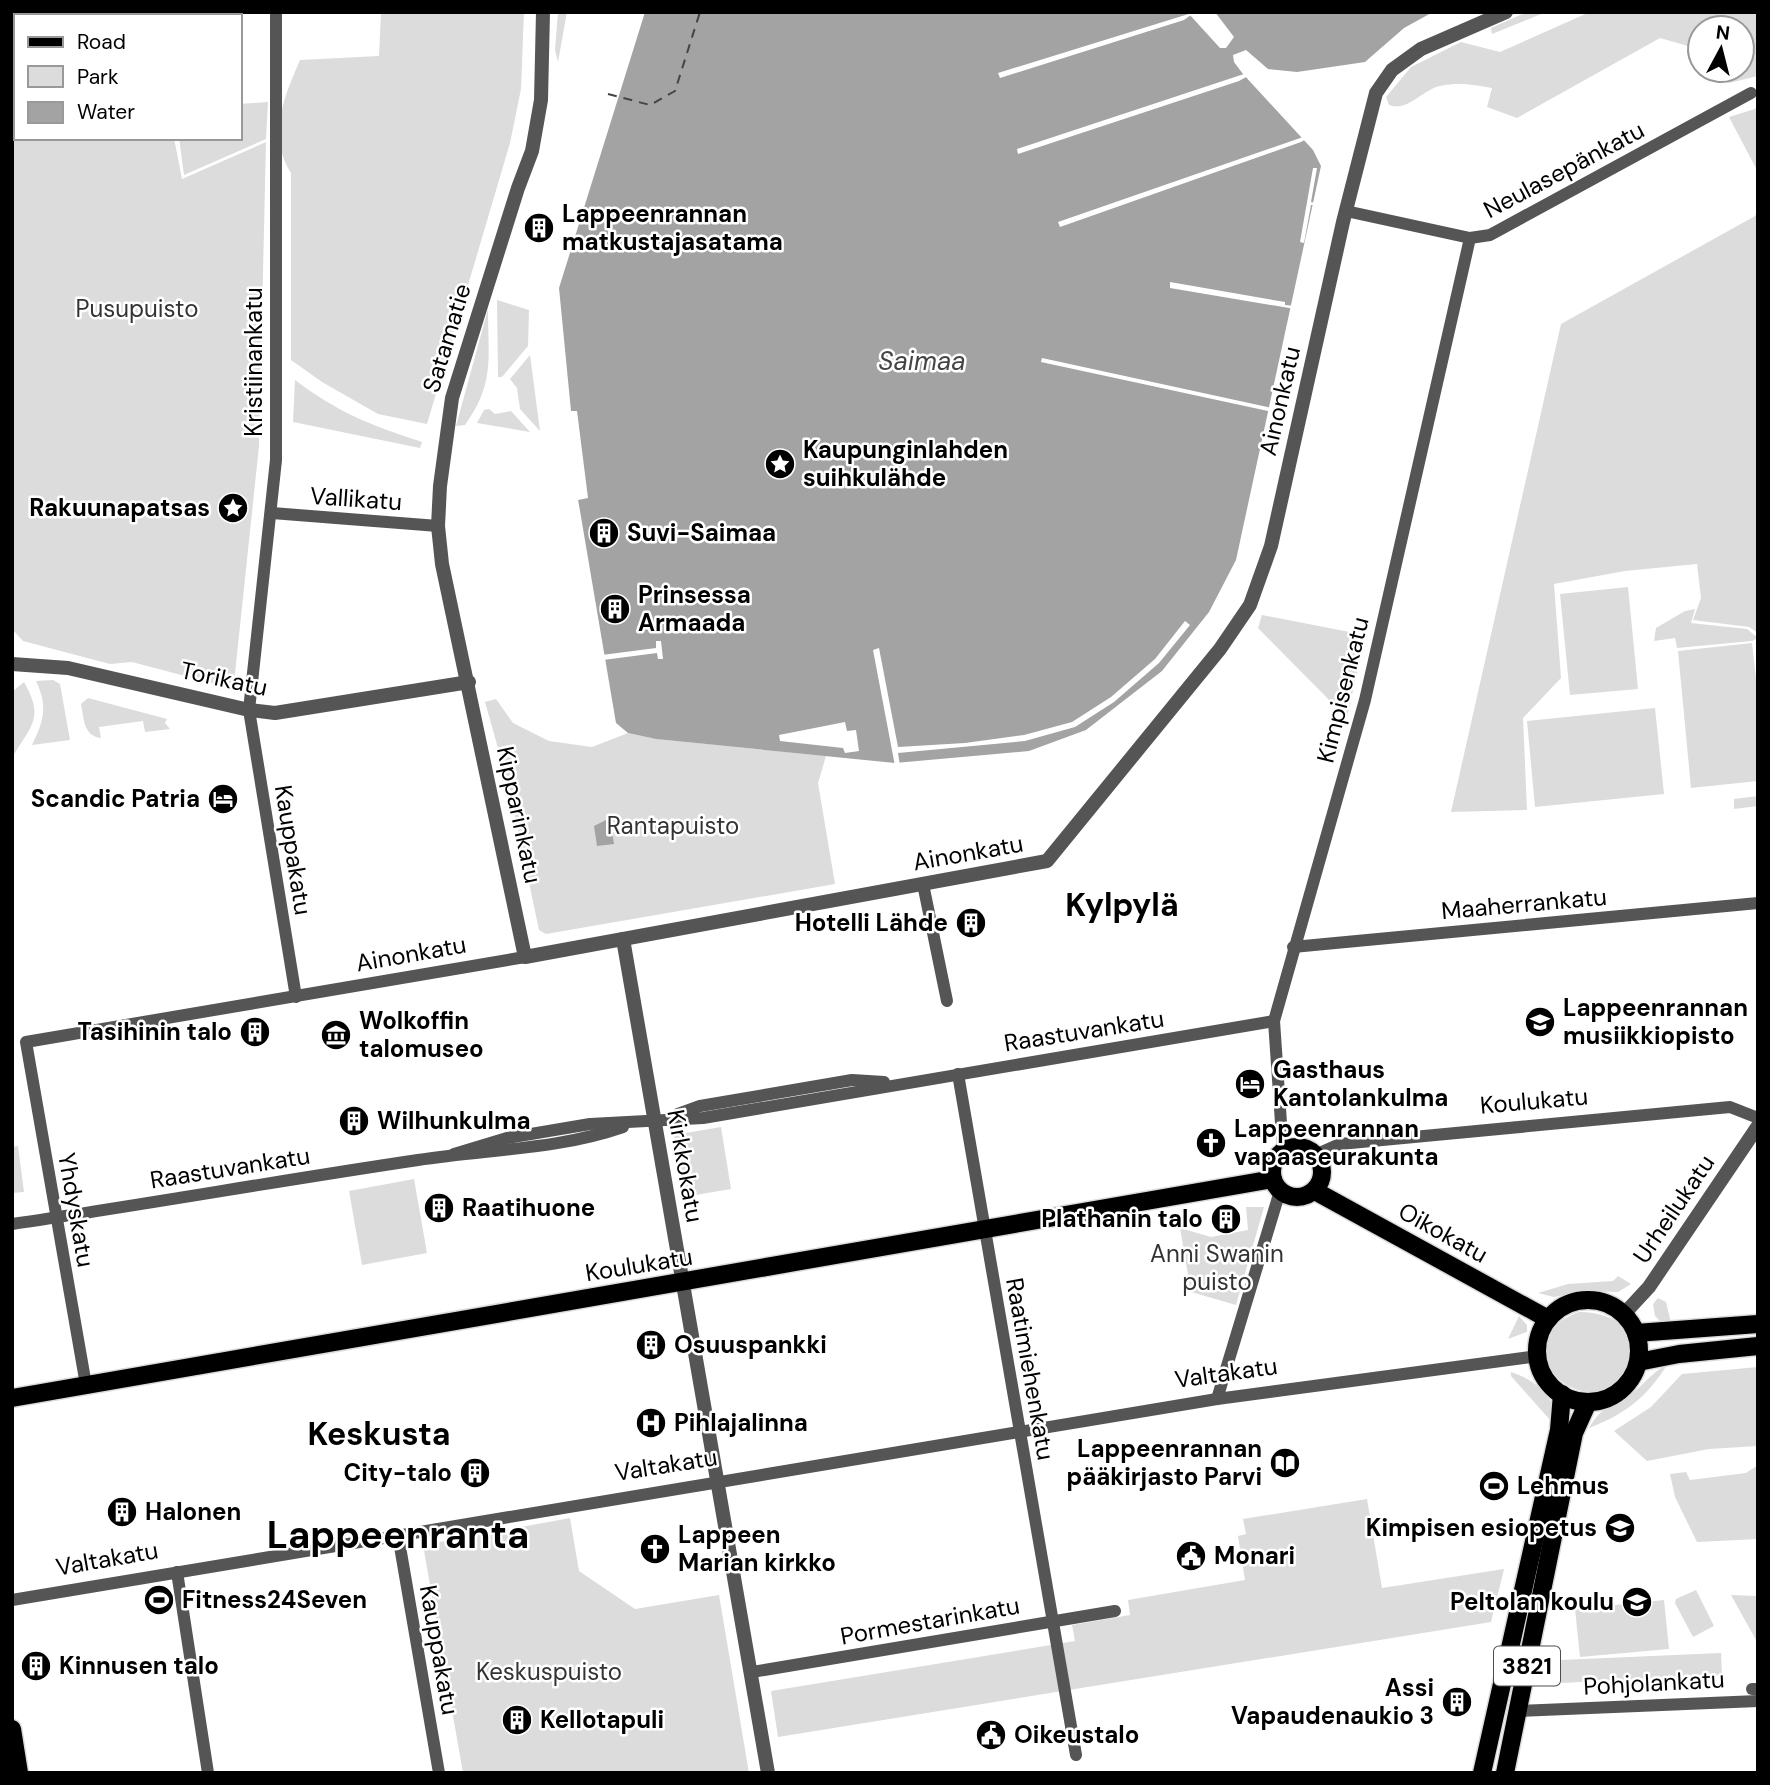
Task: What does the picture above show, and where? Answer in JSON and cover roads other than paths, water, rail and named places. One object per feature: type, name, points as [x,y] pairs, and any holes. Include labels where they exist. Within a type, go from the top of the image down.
[{"type":"main road","points":[[1300,1147],[1315,1155],[1322,1175],[1315,1191],[1297,1198],[1277,1185],[1274,1162],[1283,1152],[1300,1147]]},
{"type":"main road","name":"Koulukatu","points":[[12,1398],[985,1230],[1277,1185]]},
{"type":"main road","name":"Oikokatu","points":[[1315,1191],[1548,1319]]},
{"type":"main road","points":[[1586,1300],[1607,1303],[1624,1314],[1636,1333],[1638,1362],[1622,1389],[1612,1396],[1588,1402],[1562,1394],[1545,1378],[1538,1356],[1539,1338],[1548,1319],[1566,1305],[1586,1300]]},
{"type":"main road","points":[[1636,1333],[1758,1324]]},
{"type":"main road","points":[[1638,1362],[1679,1354],[1758,1346]]},
{"type":"main road","name":"3821","points":[[1482,1773],[1559,1430],[1562,1394]]},
{"type":"main road","name":"3821","points":[[1506,1773],[1574,1433],[1588,1402]]},
{"type":"main road","points":[[12,1729],[19,1773]]},
{"type":"street","name":"Kristiinankatu","points":[[249,710],[272,513],[275,460],[276,12]]},
{"type":"street","name":"Satamatie","points":[[468,682],[442,564],[438,526],[443,450],[452,398],[539,122],[543,12]]},
{"type":"street","name":"Ainonkatu","points":[[26,1042],[526,957],[1046,861],[1240,621],[1250,605],[1271,546],[1369,112],[1384,80],[1421,49],[1506,12]]},
{"type":"street","name":"Neulasepänkatu","points":[[1346,211],[1470,238],[1490,235],[1751,93]]},
{"type":"street","name":"Kimpisenkatu","points":[[1283,1152],[1274,1021],[1364,700],[1470,238]]},
{"type":"street","name":"Vallikatu","points":[[272,513],[438,526]]},
{"type":"street","name":"Torikatu","points":[[12,664],[68,668],[249,710],[275,713],[468,682]]},
{"type":"street","name":"Kipparinkatu","points":[[468,682],[526,957]]},
{"type":"street","name":"Kauppakatu","points":[[249,710],[296,997]]},
{"type":"street","points":[[923,884],[947,1001]]},
{"type":"street","name":"Maaherrankatu","points":[[1293,947],[1758,903]]},
{"type":"street","name":"Kirkkokatu","points":[[623,939],[768,1773]]},
{"type":"street","name":"Raastuvankatu","points":[[12,1224],[454,1154],[510,1150],[593,1137],[654,1120],[703,1118],[1274,1021]]},
{"type":"street","name":"Yhdyskatu","points":[[26,1042],[86,1385]]},
{"type":"street","name":"Raatimiehenkatu","points":[[958,1074],[1076,1755]]},
{"type":"street","name":"Koulukatu","points":[[1315,1155],[1340,1144],[1730,1107],[1758,1118]]},
{"type":"street","name":"Urheilukatu","points":[[1624,1314],[1649,1287],[1758,1126]]},
{"type":"street","points":[[1217,1399],[1277,1185]]},
{"type":"street","name":"Valtakatu","points":[[12,1600],[1217,1399],[1538,1356]]},
{"type":"street","name":"Kauppakatu","points":[[398,1535],[439,1773]]},
{"type":"street","points":[[177,1572],[208,1773]]},
{"type":"street","name":"Pormestarinkatu","points":[[752,1672],[1115,1611]]},
{"type":"street","name":"Pohjolankatu","points":[[1518,1711],[1755,1697]]},
{"type":"water","name":"Saimaa","points":[[645,12],[1191,12],[1189,14],[1220,48],[1226,48],[1234,37],[1215,12],[1433,12],[1404,28],[1365,62],[1297,72],[1268,69],[1246,50],[1233,55],[1234,62],[1243,74],[1313,150],[1321,166],[1236,560],[1209,612],[1162,671],[1086,730],[1029,751],[895,763],[656,739],[628,733],[616,723],[578,500],[588,498],[577,411],[571,411],[559,288]]},
{"type":"water","points":[[606,820],[611,824],[614,844],[597,846],[594,826]]},
{"type":"place","name":"Lappeenrannan matkustajasatama","points":[[539,228]]},
{"type":"place","name":"Kaupunginlahden suihkulähde","points":[[780,464]]},
{"type":"place","name":"Rakuunapatsas","points":[[233,508]]},
{"type":"place","name":"Suvi-Saimaa","points":[[604,533]]},
{"type":"place","name":"Prinsessa Armaada","points":[[615,609]]},
{"type":"place","name":"Scandic Patria","points":[[223,799]]},
{"type":"place","name":"Hotelli Lähde","points":[[971,923]]},
{"type":"place","name":"Lappeenrannan musiikkiopisto","points":[[1540,1022]]},
{"type":"place","name":"Tasihinin talo","points":[[255,1032]]},
{"type":"place","name":"Wolkoffin talomuseo","points":[[336,1035]]},
{"type":"place","name":"Gasthaus Kantolankulma","points":[[1250,1084]]},
{"type":"place","name":"Wilhunkulma","points":[[354,1121]]},
{"type":"place","name":"Lappeenrannan vapaaseurakunta","points":[[1211,1143]]},
{"type":"place","name":"Raatihuone","points":[[439,1208]]},
{"type":"place","name":"Plathanin talo","points":[[1226,1219]]},
{"type":"place","name":"Osuuspankki","points":[[651,1345]]},
{"type":"place","name":"Pihlajalinna","points":[[651,1423]]},
{"type":"place","name":"Lappeenrannan pääkirjasto Parvi","points":[[1285,1463]]},
{"type":"place","name":"City-talo","points":[[475,1473]]},
{"type":"place","name":"Lehmus","points":[[1494,1486]]},
{"type":"place","name":"Halonen","points":[[122,1512]]},
{"type":"place","name":"Kimpisen esiopetus","points":[[1620,1528]]},
{"type":"place","name":"Lappeen Marian kirkko","points":[[655,1549]]},
{"type":"place","name":"Monari","points":[[1191,1556]]},
{"type":"place","name":"Fitness24Seven","points":[[159,1600]]},
{"type":"place","name":"Peltolan koulu","points":[[1637,1602]]},
{"type":"place","name":"Kinnusen talo","points":[[36,1666]]},
{"type":"place","name":"Assi Vapaudenaukio 3","points":[[1457,1702]]},
{"type":"place","name":"Kellotapuli","points":[[517,1720]]},
{"type":"place","name":"Oikeustalo","points":[[991,1735]]},
{"type":"district","name":"Kylpylä","points":[[1122,905]]},
{"type":"district","name":"Keskusta","points":[[379,1434]]},
{"type":"district","name":"Lappeenranta","points":[[398,1535]]},
{"type":"park label","name":"Pusupuisto","points":[[137,309]]},
{"type":"park label","name":"Rantapuisto","points":[[673,826]]},
{"type":"park label","name":"Anni Swanin puisto","points":[[1217,1268]]},
{"type":"park label","name":"Keskuspuisto","points":[[549,1672]]}]
